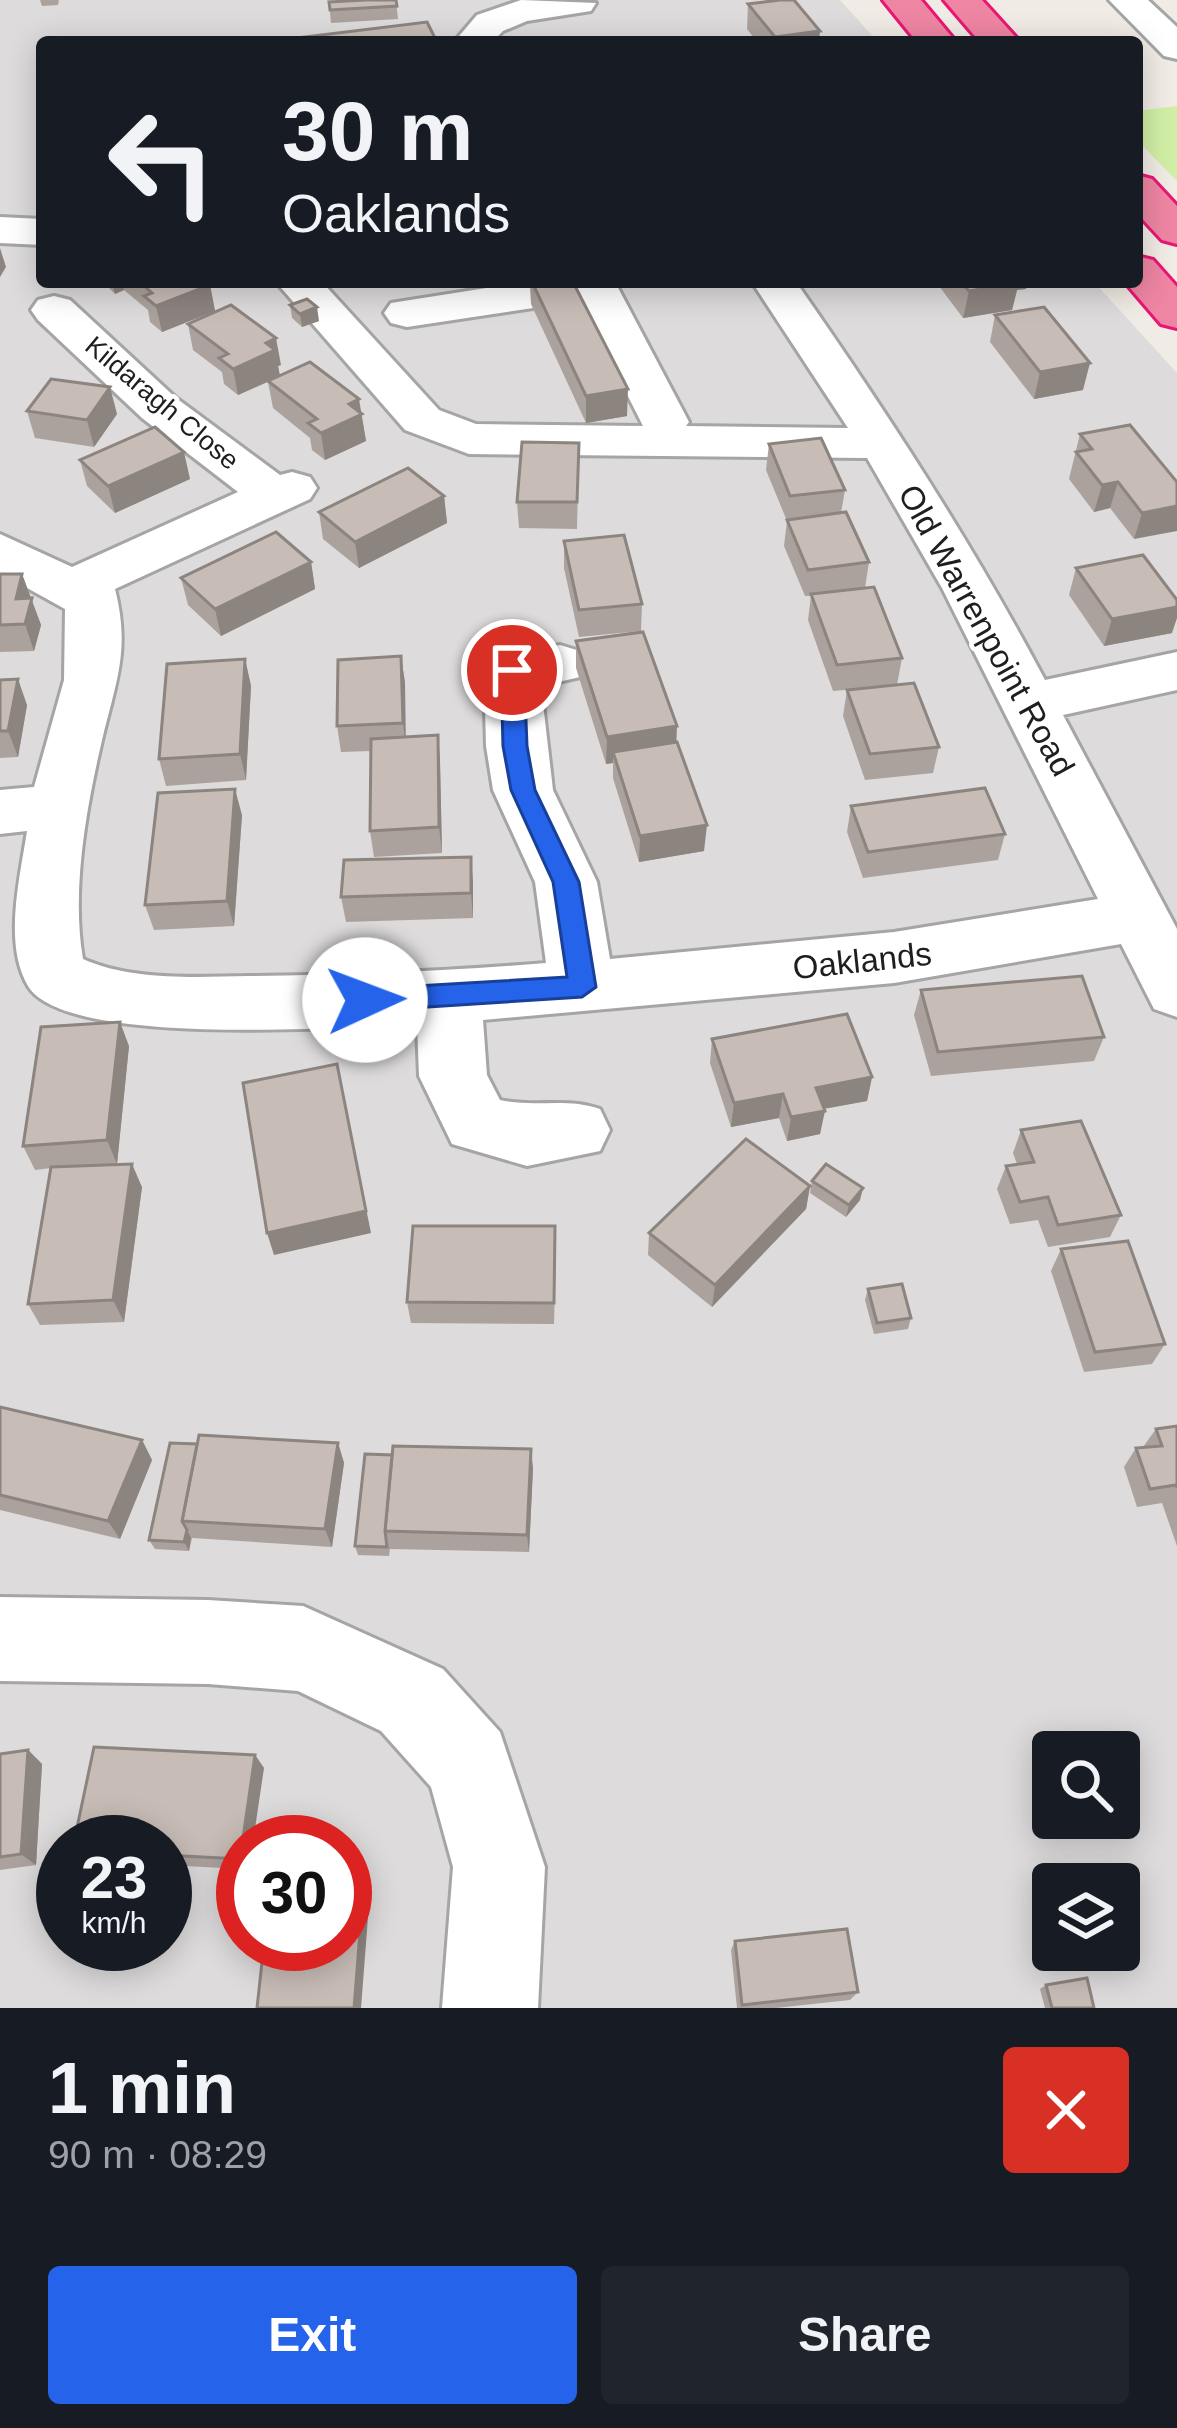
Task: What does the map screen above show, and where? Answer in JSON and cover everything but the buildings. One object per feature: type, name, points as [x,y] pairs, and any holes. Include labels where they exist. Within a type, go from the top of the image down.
[{"type":"highway","points":[[902,0],[932,36]]},
{"type":"highway","points":[[962,0],[995,36]]},
{"type":"highway","points":[[1143,194],[1177,231]]},
{"type":"highway","points":[[1143,276],[1177,314]]},
{"type":"street","points":[[1127,0],[1177,48]]},
{"type":"street","points":[[477,36],[482,27],[502,17],[582,9]]},
{"type":"street","points":[[0,230],[36,232]]},
{"type":"street","points":[[303,288],[422,421],[469,439],[883,443]]},
{"type":"street","points":[[418,337],[578,288]]},
{"type":"street","points":[[597,288],[665,422]]},
{"type":"street","name":"Old Warrenpoint Road","points":[[778,288],[883,443],[969,588],[1176,986]]},
{"type":"street","name":"Kildaragh Close","points":[[54,310],[159,408],[282,491],[125,560],[88,581],[88,595]]},
{"type":"street","points":[[0,551],[88,595]]},
{"type":"street","name":"Oaklands","points":[[88,595],[93,623],[92,684],[73,736],[50,943],[27,984],[119,999],[240,1005],[449,996],[961,949],[1140,916]]},
{"type":"street","points":[[560,664],[512,670],[515,746],[523,790],[566,882],[582,987]]},
{"type":"street","points":[[1030,703],[1177,671]]},
{"type":"street","points":[[0,812],[63,806]]},
{"type":"street","points":[[449,996],[453,1076],[477,1123],[526,1136],[575,1130]]},
{"type":"street","points":[[0,1639],[208,1642],[303,1649],[412,1700],[470,1763],[499,1867],[490,2008]]},
{"type":"shaded area","points":[[0,0],[840,0],[873,36],[36,36],[36,288],[1099,288],[1177,373],[1177,2008],[0,2008]]},
{"type":"green space","points":[[1177,106],[1177,181],[1143,146],[1143,110]]},
{"type":"route","points":[[365,1000],[582,987],[566,882],[523,790],[515,746],[512,670]]}]
